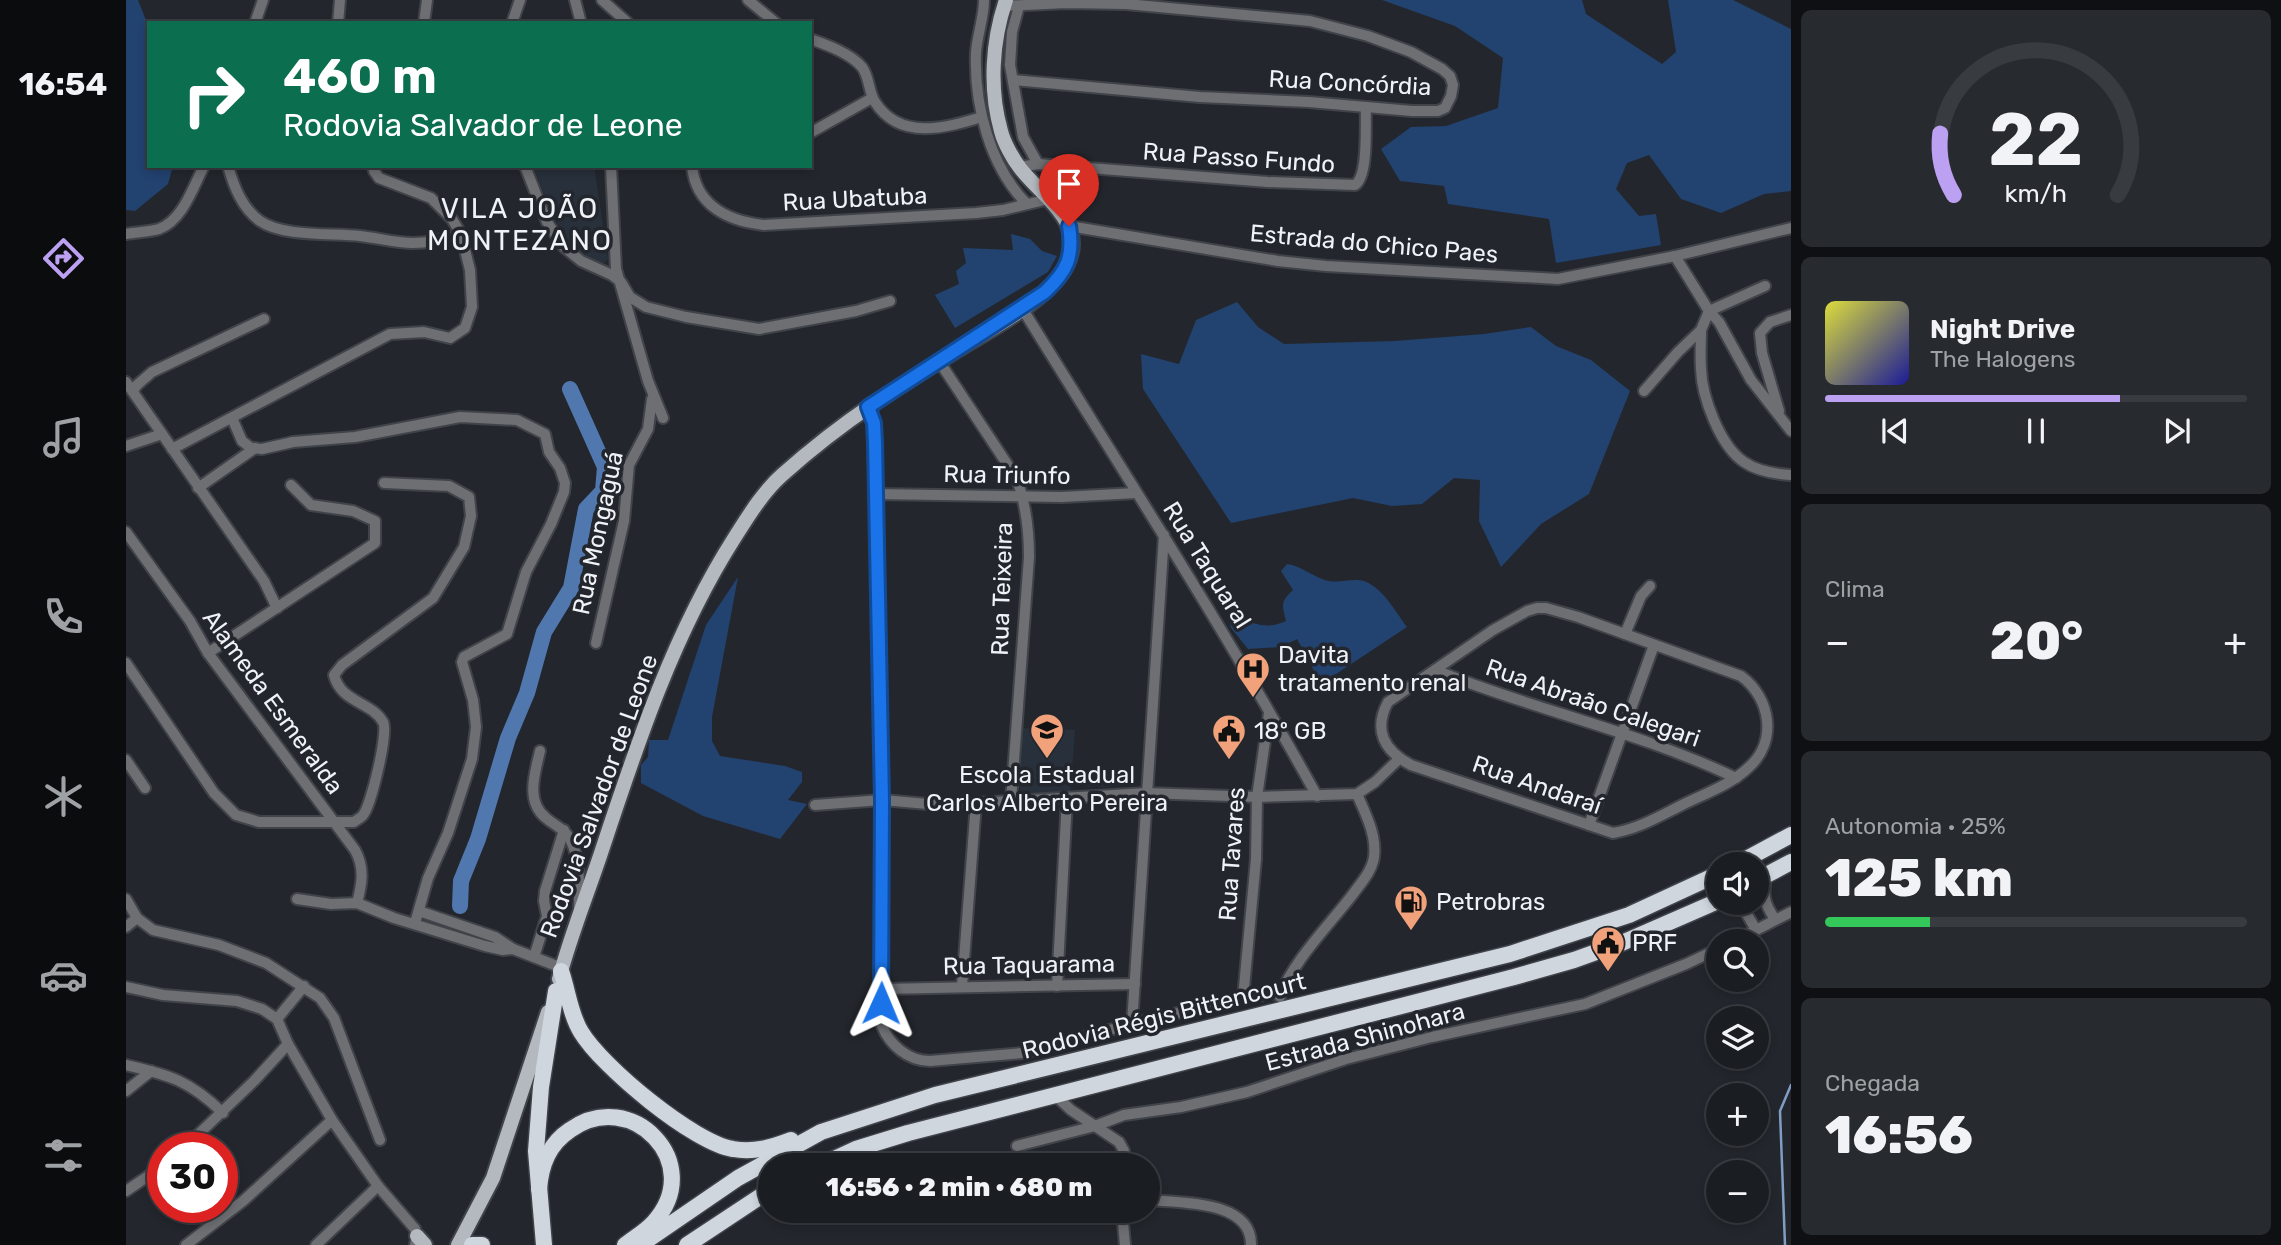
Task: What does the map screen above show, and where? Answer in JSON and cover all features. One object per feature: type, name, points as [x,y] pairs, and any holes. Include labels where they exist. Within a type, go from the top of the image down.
[{"type":"highway","points":[[1758,852],[1790,833]]},
{"type":"highway","points":[[1769,873],[1791,862]]},
{"type":"highway","name":"Rodovia Régis Bittencourt","points":[[640,1245],[721,1189],[821,1132],[935,1096],[1510,954],[1586,930],[1667,899],[1706,880]]},
{"type":"highway","name":"Rodovia Régis Bittencourt","points":[[847,1153],[908,1133],[1574,960],[1706,906]]},
{"type":"highway","points":[[562,969],[576,1021],[595,1051],[617,1073],[692,1132],[719,1146],[748,1151],[772,1147],[821,1132]]},
{"type":"highway","points":[[544,1244],[536,1151],[537,1122],[556,991]]},
{"type":"highway","points":[[539,1189],[546,1157],[554,1144],[580,1123],[611,1117],[622,1118],[642,1127],[661,1143],[671,1163],[670,1196],[654,1222],[625,1245]]},
{"type":"highway","points":[[687,1245],[758,1198]]},
{"type":"highway","points":[[471,1245],[482,1245]]},
{"type":"main road","points":[[1008,3],[996,41],[994,79],[1001,133],[1019,167],[1049,199],[1069,226]]},
{"type":"main road","name":"Rodovia Salvador de Leone","points":[[458,1245],[493,1178],[639,737],[671,659],[706,586],[750,513],[779,477],[868,407],[1022,308],[1060,278],[1069,260],[1072,245],[1069,226]]},
{"type":"street","points":[[255,21],[263,0]]},
{"type":"street","points":[[338,21],[340,0]]},
{"type":"street","points":[[424,21],[426,0]]},
{"type":"street","points":[[513,21],[520,0]]},
{"type":"street","points":[[575,0],[580,21]]},
{"type":"street","points":[[602,0],[626,21]]},
{"type":"street","points":[[748,0],[774,21]]},
{"type":"street","points":[[984,0],[978,30],[976,68],[982,117],[1004,171],[1016,193],[1027,204]]},
{"type":"street","points":[[1008,3],[1013,80],[1023,137],[1038,164]]},
{"type":"street","name":"Rua Concórdia","points":[[1008,3],[1126,4],[1310,21],[1368,36],[1411,52],[1442,69],[1450,76],[1453,85],[1444,108],[1412,111],[1309,102],[1200,97],[1013,80]]},
{"type":"street","points":[[812,39],[856,62],[867,75],[872,98],[880,110],[893,121],[915,129],[936,128],[982,117]]},
{"type":"street","points":[[812,132],[872,98]]},
{"type":"street","name":"Rua Passo Fundo","points":[[1019,167],[1038,164],[1268,182],[1355,185],[1363,167],[1366,107]]},
{"type":"street","points":[[126,234],[160,228],[170,223],[178,214],[203,168]]},
{"type":"street","points":[[229,168],[243,203],[261,222],[274,228],[411,243],[442,240],[461,234]]},
{"type":"street","points":[[172,449],[390,334],[424,332],[450,338],[465,328],[472,307],[470,270],[461,234],[452,219],[431,198],[379,178],[373,168]]},
{"type":"street","points":[[526,168],[547,222],[564,247],[581,261],[604,270],[621,282],[630,297],[646,306],[686,317],[759,329],[856,311],[890,301]]},
{"type":"street","name":"Rua Mongaguá","points":[[611,168],[613,240],[617,269],[653,393],[663,418]]},
{"type":"street","name":"Rua Ubatuba","points":[[692,168],[694,181],[707,203],[735,220],[750,223],[796,224],[976,213],[1049,199]]},
{"type":"street","name":"Estrada do Chico Paes","points":[[1069,226],[1278,261],[1558,279],[1675,256],[1791,228]]},
{"type":"street","points":[[1675,256],[1724,330],[1751,380],[1791,431]]},
{"type":"street","points":[[1765,286],[1709,311],[1701,330],[1700,361],[1703,384],[1712,414],[1734,455],[1747,464],[1775,474],[1791,475]]},
{"type":"street","name":"Rua Taquaral","points":[[1022,308],[1236,652],[1317,796]]},
{"type":"street","points":[[1781,417],[1762,352],[1760,333],[1770,323],[1791,315]]},
{"type":"street","points":[[264,319],[152,372],[136,385],[129,387],[264,581],[276,608]]},
{"type":"street","points":[[1644,391],[1701,330]]},
{"type":"street","name":"Rua Teixeira","points":[[939,361],[1008,463],[1023,496],[1029,528],[1011,801]]},
{"type":"street","name":"Rua Mongaguá","points":[[596,643],[624,521],[629,465],[648,429],[653,393]]},
{"type":"street","points":[[868,407],[874,423],[876,494],[882,800],[882,1026],[894,1046],[923,1061],[1032,1051],[1132,1024],[1243,998],[1282,992]]},
{"type":"street","points":[[198,488],[255,448],[293,442],[355,437],[460,417],[517,420],[545,434],[549,452],[561,468],[565,483],[564,492],[526,572],[508,634],[464,657],[462,662],[473,701],[476,727],[472,759],[448,833],[428,878],[415,923]]},
{"type":"street","points":[[232,418],[242,441],[255,448]]},
{"type":"street","points":[[126,446],[162,434]]},
{"type":"street","points":[[126,663],[214,793],[236,815],[259,822],[354,822],[363,816],[378,767],[386,728],[376,714],[344,693],[337,685],[334,674],[342,665],[433,598],[464,547],[471,516],[469,497],[449,486],[384,483]]},
{"type":"street","points":[[208,653],[375,543],[375,521],[354,511],[311,505],[291,485]]},
{"type":"street","name":"Rua Triunfo","points":[[876,494],[1102,496],[1136,493]]},
{"type":"street","name":"Alameda Esmeralda","points":[[126,532],[190,621],[208,653],[355,850],[362,863],[362,881],[357,903]]},
{"type":"street","points":[[1132,1024],[1164,535]]},
{"type":"street","points":[[1625,634],[1641,596],[1650,586]]},
{"type":"street","points":[[815,805],[882,800],[928,804],[976,803],[1147,793],[1257,797],[1357,794],[1375,782],[1399,759],[1387,748],[1383,737],[1382,712],[1388,702],[1514,618],[1537,608],[1560,611],[1741,676],[1752,684],[1760,694],[1768,715],[1768,725],[1759,755],[1750,767],[1736,778]]},
{"type":"street","points":[[1588,825],[1654,645]]},
{"type":"street","name":"Rua Abraão Calegari","points":[[1435,670],[1469,684],[1703,762],[1736,778]]},
{"type":"street","name":"Rua Tavares","points":[[1243,998],[1256,859],[1257,797],[1269,713]]},
{"type":"street","points":[[540,751],[533,798],[544,817],[564,830],[571,840],[576,854],[579,919]]},
{"type":"street","name":"Rua Andaraí","points":[[1399,759],[1613,833],[1634,828],[1736,778]]},
{"type":"street","points":[[126,760],[145,788]]},
{"type":"street","points":[[1276,1012],[1282,992],[1313,944],[1370,871],[1374,842],[1370,824],[1357,794]]},
{"type":"street","points":[[1057,986],[1068,799]]},
{"type":"street","points":[[962,986],[976,803]]},
{"type":"street","points":[[534,957],[547,916],[545,891],[564,830]]},
{"type":"street","points":[[126,899],[137,918],[153,930],[219,945],[245,954],[266,963],[320,998],[334,1018],[380,1140]]},
{"type":"street","points":[[297,899],[331,904],[357,903],[495,948],[513,949]]},
{"type":"street","points":[[1769,909],[1775,919]]},
{"type":"street","points":[[419,911],[495,937],[513,949],[562,969]]},
{"type":"street","points":[[1747,915],[1755,928],[1791,912]]},
{"type":"street","points":[[126,927],[137,918]]},
{"type":"street","name":"Estrada Shinohara","points":[[1017,1146],[1095,1126],[1124,1115],[1181,1107],[1247,1092],[1346,1059],[1432,1037],[1585,1003],[1706,955]]},
{"type":"street","name":"Rua Taquarama","points":[[882,989],[1135,984]]},
{"type":"street","points":[[126,986],[163,995],[237,1001],[262,1009],[277,1019],[331,1120],[378,1185],[410,1222],[419,1242]]},
{"type":"street","points":[[277,1019],[304,986]]},
{"type":"street","points":[[202,1132],[288,1044]]},
{"type":"street","points":[[126,1065],[187,1083],[205,1095],[223,1113]]},
{"type":"street","points":[[126,1091],[151,1071]]},
{"type":"street","points":[[1056,1096],[1071,1110],[1119,1142],[1124,1153]]},
{"type":"street","points":[[186,1245],[243,1201],[331,1120]]},
{"type":"street","points":[[126,1191],[147,1177]]},
{"type":"street","points":[[316,1245],[378,1185]]},
{"type":"street","points":[[1160,1202],[1224,1210],[1248,1226],[1251,1245]]},
{"type":"street","points":[[1123,1223],[1125,1245]]},
{"type":"shaded area","points":[[126,0],[138,0],[147,23],[147,168],[172,168],[168,184],[135,211],[126,210]]},
{"type":"shaded area","points":[[1382,0],[1582,0],[1586,14],[1662,64],[1676,52],[1668,0],[1733,0],[1791,29],[1791,191],[1764,194],[1721,213],[1681,199],[1649,155],[1627,163],[1616,189],[1639,216],[1656,214],[1661,245],[1556,263],[1549,219],[1448,204],[1444,186],[1400,181],[1381,149],[1411,127],[1446,126],[1498,108],[1503,58],[1455,26]]},
{"type":"shaded area","points":[[534,168],[594,168],[608,259],[604,263],[593,261],[568,242],[549,207]]},
{"type":"shaded area","points":[[1011,234],[1030,239],[1042,251],[1057,256],[1048,272],[955,328],[935,295],[959,284],[956,271],[966,263],[963,248],[1013,250]]},
{"type":"shaded area","points":[[1237,302],[1258,327],[1284,344],[1395,341],[1484,334],[1531,327],[1556,346],[1591,360],[1630,391],[1589,494],[1541,524],[1501,567],[1479,521],[1480,480],[1454,478],[1422,504],[1392,506],[1353,498],[1231,523],[1143,389],[1141,354],[1179,364],[1196,320]]},
{"type":"shaded area","points":[[1287,564],[1326,580],[1356,580],[1372,585],[1385,597],[1407,627],[1321,684],[1297,639],[1281,647],[1248,649],[1231,628],[1229,620],[1235,615],[1260,625],[1286,621],[1283,604],[1293,590],[1281,571]]},
{"type":"shaded area","points":[[738,577],[712,717],[712,741],[720,756],[785,766],[802,772],[802,782],[788,800],[807,804],[780,839],[703,816],[641,783],[641,765],[648,757],[649,740],[668,740],[706,625]]},
{"type":"shaded area","name":"Escola Estadual Carlos Alberto Pereira","points":[[1022,728],[1075,730],[1070,796],[1026,797],[1020,794]]},
{"type":"shaded area","points":[[1076,768],[1128,771],[1130,782],[1128,785],[1106,787],[1076,786]]},
{"type":"waterway","points":[[460,906],[461,881],[478,839],[508,738],[527,693],[544,632],[571,588],[586,509],[603,491],[605,467],[570,389]]},
{"type":"waterway","points":[[1785,1245],[1780,1111],[1791,1085]]},
{"type":"place","name":"Davita tratamento renal","points":[[1253,699]]},
{"type":"place","name":"Escola Estadual Carlos Alberto Pereira","points":[[1047,760]]},
{"type":"place","name":"18º GB","points":[[1229,761]]},
{"type":"place","name":"Petrobras","points":[[1411,932]]},
{"type":"place","name":"PRF","points":[[1608,973]]},
{"type":"district","name":"VILA JOÃO MONTEZANO","points":[[520,224]]},
{"type":"route","points":[[881,1003],[882,800],[875,442],[874,423],[868,407],[1045,292],[1060,278],[1069,260],[1072,245],[1069,226]]}]
